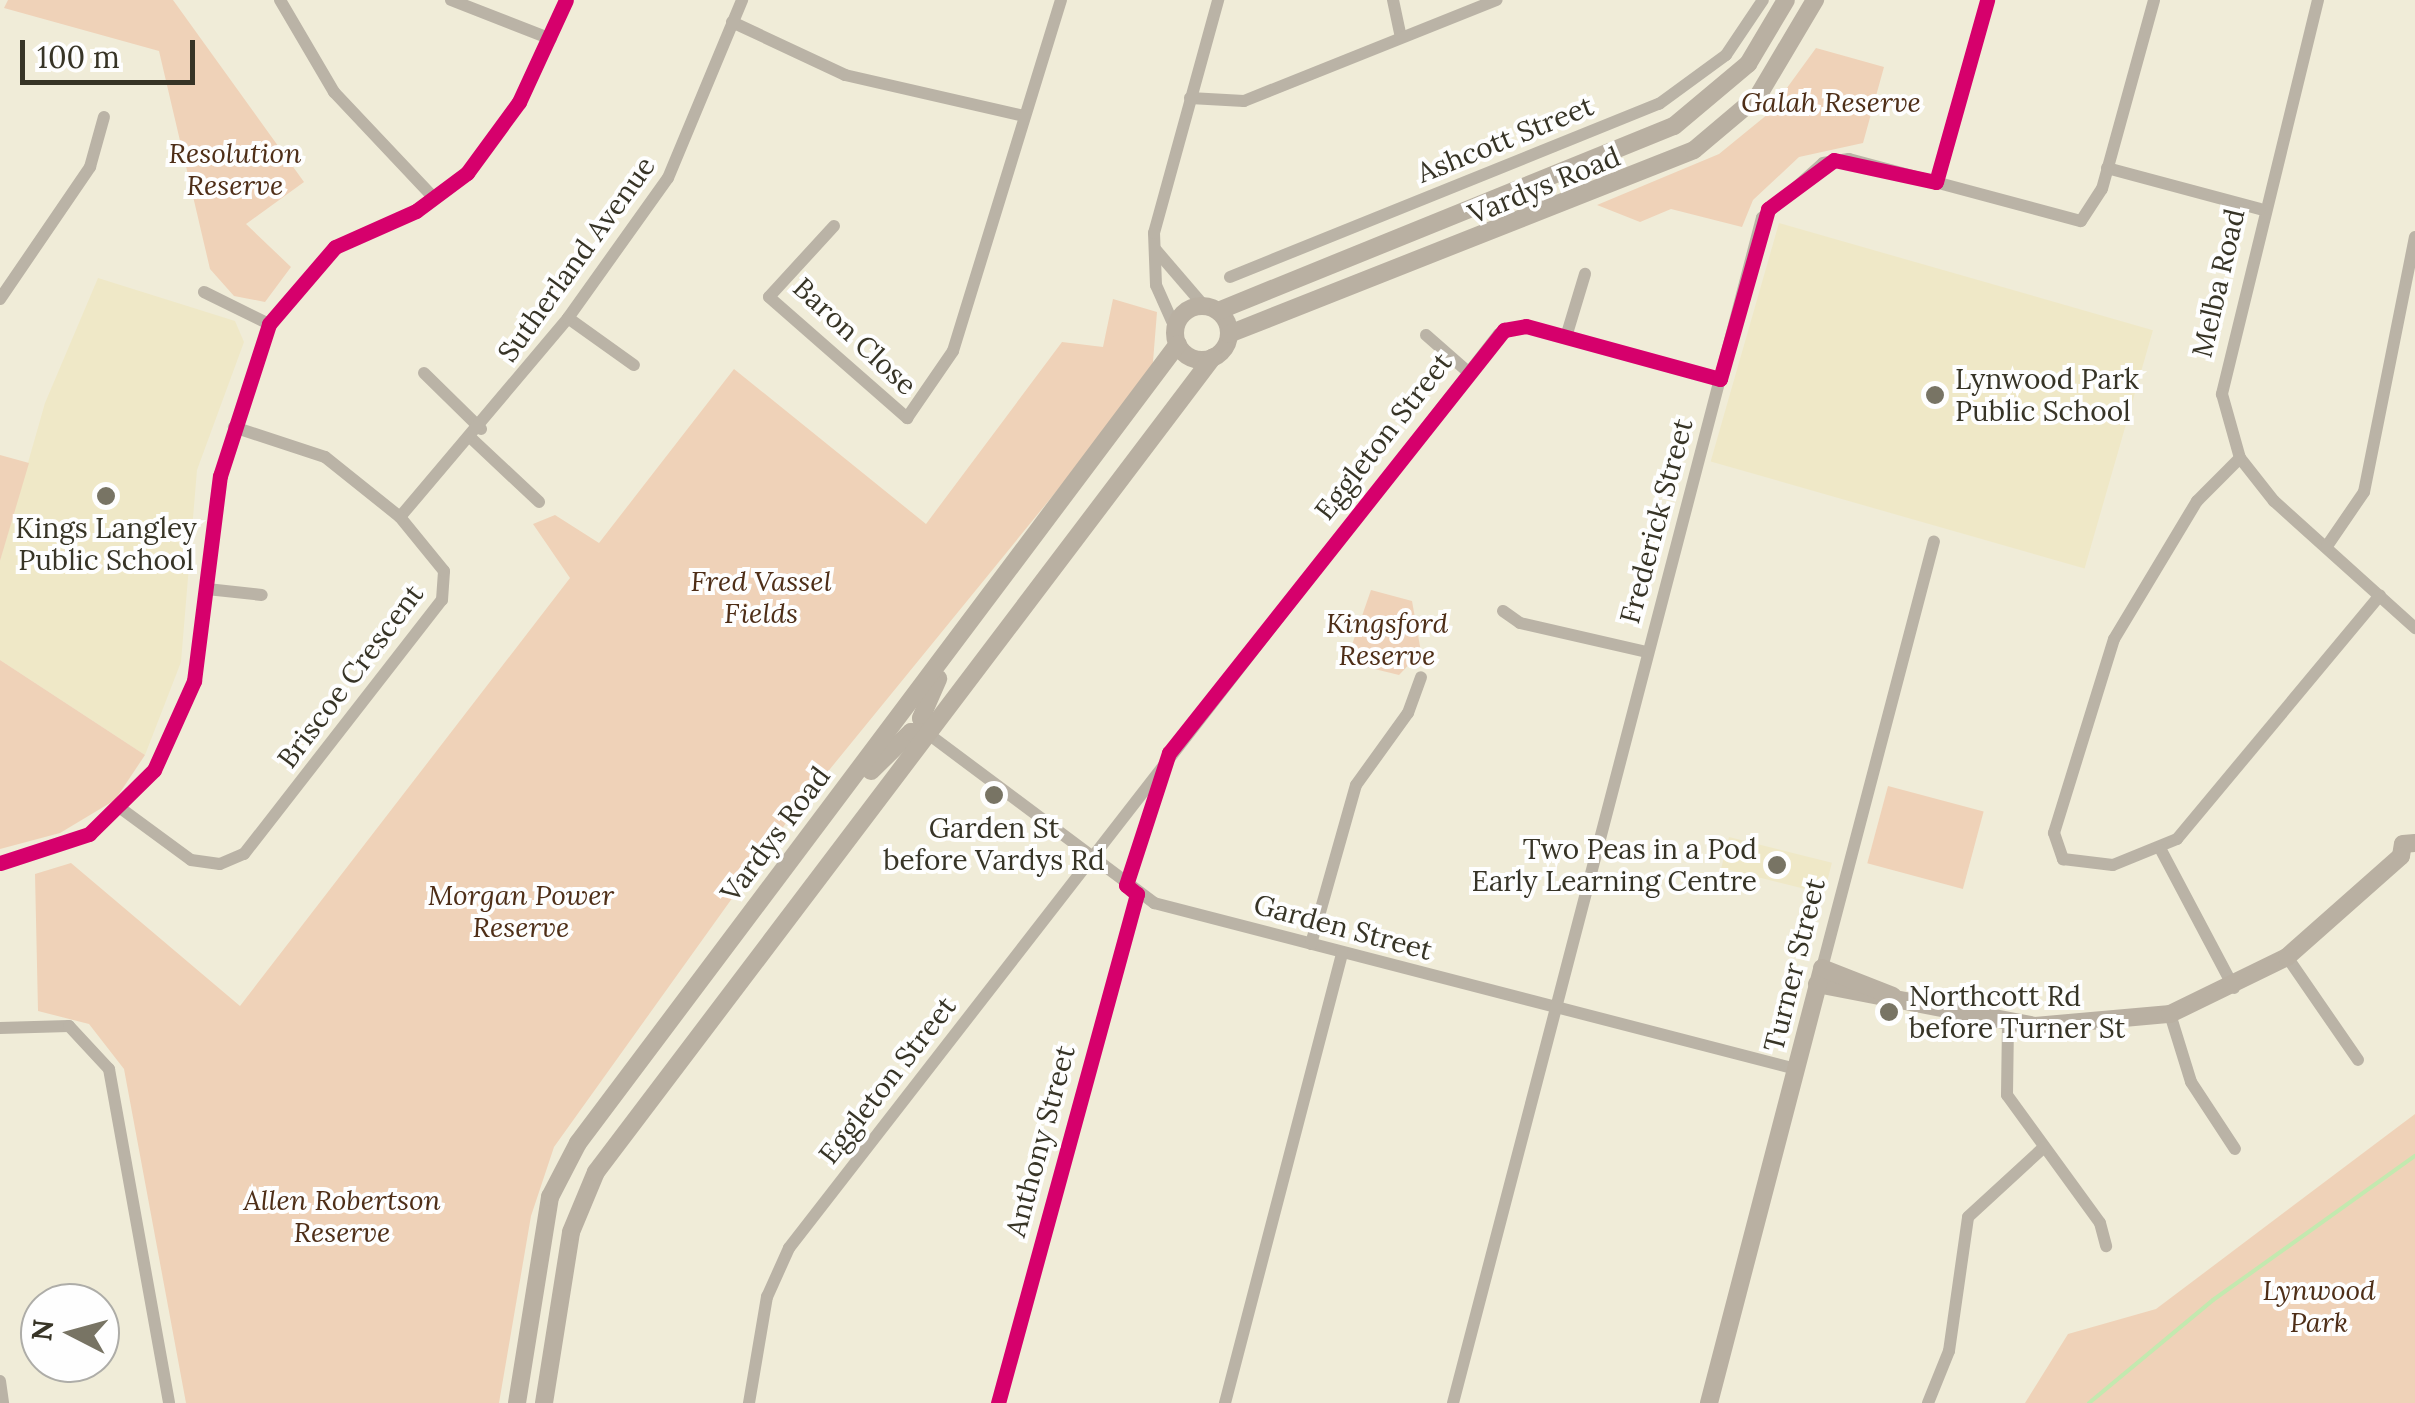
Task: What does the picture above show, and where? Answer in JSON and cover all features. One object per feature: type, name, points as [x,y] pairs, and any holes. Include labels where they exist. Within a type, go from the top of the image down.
[{"type":"main road","name":"Vardys Road","points":[[1211,308],[1674,126],[1748,64],[1786,0]]},
{"type":"main road","name":"Vardys Road","points":[[1229,334],[1694,150],[1758,96],[1815,0]]},
{"type":"main road","points":[[544,1403],[572,1232],[596,1172],[1213,357],[1229,334],[1211,308],[1182,315],[1177,337],[1190,356],[1213,357]]},
{"type":"main road","name":"Vardys Road","points":[[516,1403],[562,1172],[1177,337]]},
{"type":"main road","points":[[927,733],[922,712],[959,638]]},
{"type":"main road","points":[[819,822],[904,737],[927,733]]},
{"type":"main road","points":[[1820,976],[2008,1022],[2081,1028],[2170,1014],[2234,988],[2287,957],[2408,858],[2403,844],[2415,842]]},
{"type":"main road","name":"Turner Street","points":[[1709,1403],[1820,976]]},
{"type":"street","points":[[280,0],[334,92],[435,199]]},
{"type":"street","points":[[452,0],[551,38]]},
{"type":"street","points":[[0,863],[60,849],[123,810],[187,706],[234,427],[268,324],[326,253],[435,199],[498,138],[551,38],[566,0]]},
{"type":"street","name":"Sutherland Avenue","points":[[400,517],[477,434],[568,318],[682,154],[742,0]]},
{"type":"street","points":[[732,22],[845,75],[1024,116],[1061,0]]},
{"type":"street","points":[[1177,337],[1156,285],[1154,247],[1218,0]]},
{"type":"street","points":[[1393,0],[1401,37]]},
{"type":"street","points":[[1190,98],[1244,100],[1497,0]]},
{"type":"street","name":"Ashcott Street","points":[[1230,277],[1660,104],[1726,55],[1763,0]]},
{"type":"street","points":[[1936,182],[1987,0]]},
{"type":"street","name":"Frederick Street","points":[[1453,1403],[1646,652],[1768,209],[1834,160],[1936,182],[2081,221],[2107,168],[2154,0]]},
{"type":"street","name":"Melba Road","points":[[2240,458],[2224,364],[2260,209],[2318,0]]},
{"type":"street","name":"Baron Close","points":[[834,226],[769,297],[907,418],[953,351],[1024,116]]},
{"type":"street","points":[[0,299],[90,166],[104,117]]},
{"type":"street","points":[[2107,168],[2260,209]]},
{"type":"street","points":[[2327,546],[2364,492],[2415,237]]},
{"type":"street","points":[[1154,247],[1174,281],[1211,308]]},
{"type":"street","points":[[1566,337],[1585,274]]},
{"type":"street","points":[[204,292],[268,324]]},
{"type":"street","points":[[568,318],[634,365]]},
{"type":"street","name":"Eggleton Street","points":[[750,1403],[767,1296],[789,1248],[1466,370],[1514,326],[1720,378]]},
{"type":"street","points":[[1426,335],[1466,370]]},
{"type":"street","points":[[424,373],[538,502]]},
{"type":"street","name":"Briscoe Crescent","points":[[123,810],[199,862],[228,862],[253,846],[439,608],[444,572],[400,517],[325,457],[234,427]]},
{"type":"street","points":[[2380,594],[2310,669],[2204,813],[2162,850],[2113,865],[2062,860],[2053,849],[2114,639],[2197,501],[2240,458],[2327,546],[2380,594],[2415,628]]},
{"type":"street","name":"Turner Street","points":[[1820,976],[1934,541]]},
{"type":"street","points":[[207,589],[262,595]]},
{"type":"street","points":[[1503,611],[1520,623],[1646,652]]},
{"type":"street","points":[[1311,944],[1356,785],[1408,713],[1421,677]]},
{"type":"street","name":"Garden Street","points":[[927,733],[1131,889],[1342,953],[1796,1068]]},
{"type":"street","name":"Anthony Street","points":[[998,1403],[1169,752]]},
{"type":"street","points":[[2162,850],[2234,988]]},
{"type":"street","points":[[1225,1403],[1342,953]]},
{"type":"street","points":[[2287,957],[2358,1060]]},
{"type":"street","points":[[2170,1014],[2191,1082],[2235,1149]]},
{"type":"street","points":[[2008,1022],[2004,1087],[2100,1223],[2106,1246]]},
{"type":"street","points":[[0,1028],[70,1026],[109,1068],[170,1403]]},
{"type":"street","points":[[1928,1403],[1949,1351],[1964,1226],[1984,1195],[2044,1148]]},
{"type":"street","points":[[0,1381],[3,1403]]},
{"type":"shaded area","name":"Lynwood Park Public School","points":[[1779,223],[2153,330],[2085,569],[1711,461]]},
{"type":"shaded area","name":"Kings Langley Public School","points":[[98,278],[235,321],[244,342],[197,470],[181,662],[145,755],[0,660],[0,561],[45,403]]},
{"type":"shaded area","name":"Two Peas in a Pod Early Learning Centre","points":[[1729,837],[1832,863],[1824,894],[1721,868]]},
{"type":"green space","name":"Resolution Reserve","points":[[8,0],[173,0],[304,182],[246,224],[291,267],[265,302],[234,296],[210,269],[159,51],[4,8]]},
{"type":"green space","name":"Galah Reserve","points":[[1816,48],[1884,67],[1863,143],[1799,157],[1753,200],[1742,227],[1671,209],[1640,222],[1597,205],[1719,154],[1768,114]]},
{"type":"green space","points":[[1113,299],[1157,312],[1152,374],[786,823],[554,1147],[531,1216],[499,1403],[186,1403],[124,1069],[89,1024],[38,1011],[35,874],[71,863],[240,1006],[570,578],[533,524],[555,515],[599,543],[734,369],[926,524],[1062,342],[1103,347]]},
{"type":"green space","points":[[0,455],[29,463],[0,561]]},
{"type":"green space","name":"Kingsford Reserve","points":[[1371,590],[1412,601],[1421,652],[1399,675],[1346,662]]},
{"type":"green space","points":[[0,660],[145,755],[115,800],[60,833],[0,849]]},
{"type":"green space","points":[[1888,786],[1984,812],[1963,889],[1867,863]]},
{"type":"green space","name":"Lynwood Park","points":[[2415,1114],[2415,1403],[2025,1403],[2068,1334],[2156,1309]]},
{"type":"waterway","points":[[2089,1403],[2213,1300],[2415,1156]]},
{"type":"cycle path","points":[[0,863],[89,834],[154,770],[194,681],[220,476],[269,324],[335,247],[416,211],[467,173],[519,102],[566,0]]},
{"type":"cycle path","points":[[998,1403],[1137,894],[1126,885],[1169,753],[1504,330],[1526,326],[1720,379],[1768,209],[1834,160],[1936,182],[1987,0]]},
{"type":"place","name":"Lynwood Park Public School","points":[[1935,395]]},
{"type":"place","name":"Kings Langley Public School","points":[[106,496]]},
{"type":"place","name":"Garden St before Vardys Rd","points":[[994,795]]},
{"type":"place","name":"Two Peas in a Pod Early Learning Centre","points":[[1777,865]]},
{"type":"place","name":"Northcott Rd before Turner St","points":[[1889,1012]]},
{"type":"park label","name":"Fred Vassel Fields","points":[[761,597]]},
{"type":"park label","name":"Morgan Power Reserve","points":[[521,911]]},
{"type":"park label","name":"Allen Robertson Reserve","points":[[342,1216]]}]
